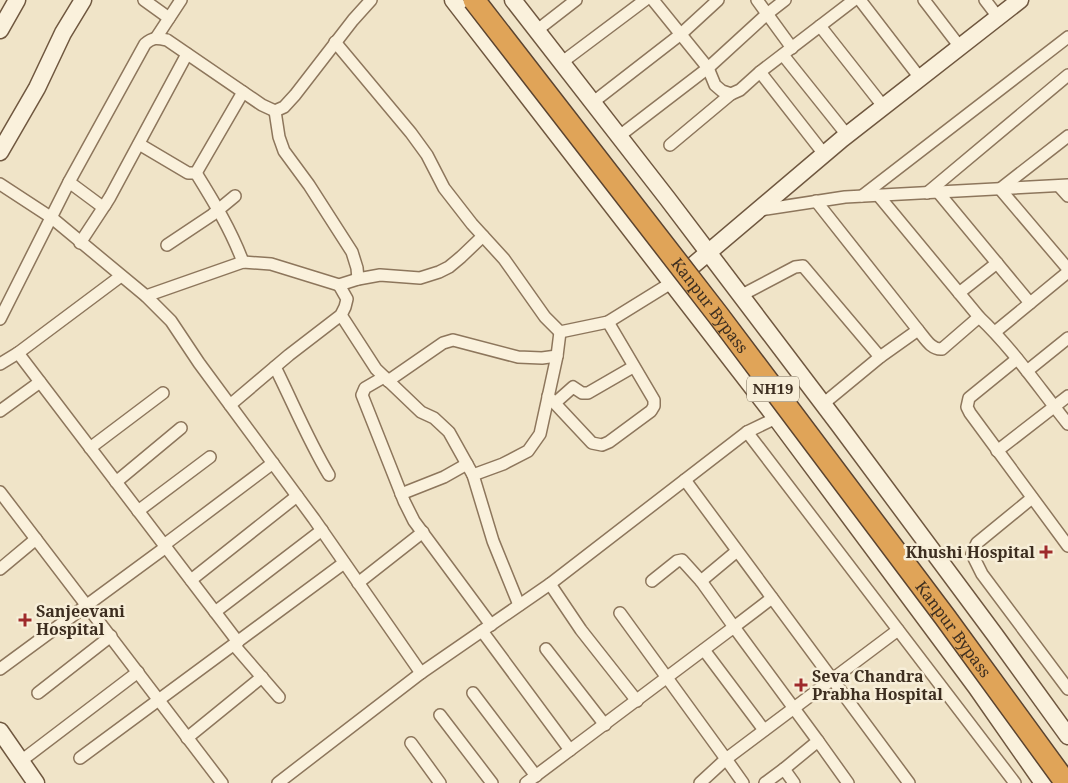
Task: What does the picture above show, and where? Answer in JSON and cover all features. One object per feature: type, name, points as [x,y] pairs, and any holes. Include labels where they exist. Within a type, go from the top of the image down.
[{"type":"highway","name":"Kanpur Bypass","points":[[474,0],[718,315],[945,617],[1066,783]]},
{"type":"highway","name":"Kanpur Bypass","points":[[492,0],[627,172],[877,502],[1068,762]]},
{"type":"main road","points":[[0,30],[17,0]]},
{"type":"main road","points":[[0,152],[37,88],[63,34],[83,0]]},
{"type":"main road","points":[[453,0],[776,418],[959,664],[1043,783]]},
{"type":"main road","points":[[513,0],[667,198],[823,404],[973,604],[1068,736]]},
{"type":"main road","points":[[671,283],[708,254],[847,135],[1020,0]]},
{"type":"main road","points":[[0,732],[36,783]]},
{"type":"street","points":[[144,0],[169,18]]},
{"type":"street","points":[[156,38],[180,0]]},
{"type":"street","points":[[0,319],[69,182],[145,44],[150,39],[167,40],[262,105],[275,111],[284,107],[295,95],[335,42],[371,0]]},
{"type":"street","points":[[536,31],[576,0]]},
{"type":"street","points":[[562,63],[645,0]]},
{"type":"street","points":[[653,0],[708,68],[715,85],[722,91],[731,94]]},
{"type":"street","points":[[592,103],[681,34],[718,0]]},
{"type":"street","points":[[757,0],[767,14],[787,51],[847,135]]},
{"type":"street","points":[[618,137],[708,68],[785,0]]},
{"type":"street","points":[[670,145],[731,94],[740,90],[760,72],[854,0]]},
{"type":"street","points":[[860,0],[920,78]]},
{"type":"street","points":[[924,0],[960,47]]},
{"type":"street","points":[[985,0],[998,17]]},
{"type":"street","points":[[820,26],[884,106]]},
{"type":"street","points":[[862,196],[1064,40],[1068,53]]},
{"type":"street","points":[[335,42],[411,133],[427,155],[444,188],[504,259],[545,317],[560,332]]},
{"type":"street","points":[[80,243],[105,204],[139,144],[187,54]]},
{"type":"street","points":[[760,72],[824,154]]},
{"type":"street","points":[[932,193],[1068,75]]},
{"type":"street","points":[[196,173],[243,92]]},
{"type":"street","points":[[275,111],[279,137],[284,151],[352,252],[358,279]]},
{"type":"street","points":[[1000,189],[1065,143]]},
{"type":"street","points":[[139,144],[188,173],[196,173]]},
{"type":"street","points":[[196,173],[219,209],[243,262]]},
{"type":"street","points":[[69,182],[100,205],[105,204]]},
{"type":"street","points":[[0,184],[52,218],[146,296],[171,321],[322,530],[421,673]]},
{"type":"street","points":[[758,210],[862,196],[1064,186],[1068,196]]},
{"type":"street","points":[[995,332],[1068,271],[1000,189]]},
{"type":"street","points":[[932,193],[997,263],[1030,303]]},
{"type":"street","points":[[878,195],[979,317],[995,332],[1068,424]]},
{"type":"street","points":[[167,245],[235,196]]},
{"type":"street","points":[[816,202],[932,347],[942,349],[979,317]]},
{"type":"street","points":[[146,296],[243,262],[271,264],[339,285],[380,275],[420,278],[439,272],[461,258],[483,236]]},
{"type":"street","points":[[959,293],[997,263]]},
{"type":"street","points":[[740,296],[795,267],[802,266],[880,357]]},
{"type":"street","points":[[0,364],[18,353],[121,276]]},
{"type":"street","points":[[560,332],[608,322],[671,283]]},
{"type":"street","points":[[230,405],[341,315],[348,299],[339,285]]},
{"type":"street","points":[[341,315],[376,369],[420,412],[434,418],[449,432],[473,475],[493,541],[519,605]]},
{"type":"street","points":[[552,400],[592,443],[597,445],[609,442],[651,411],[654,406],[654,400],[608,322]]},
{"type":"street","points":[[823,404],[880,357],[918,330]]},
{"type":"street","points":[[473,475],[503,464],[528,451],[540,434],[552,400],[560,332]]},
{"type":"street","points":[[1027,371],[1068,338]]},
{"type":"street","points":[[557,356],[542,358],[518,357],[453,340],[443,343],[386,379],[365,388],[362,395],[401,494],[414,521],[570,750]]},
{"type":"street","points":[[18,353],[215,612],[236,643],[279,697]]},
{"type":"street","points":[[1017,359],[969,398],[967,402],[970,413],[1068,546]]},
{"type":"street","points":[[275,367],[305,432],[329,475]]},
{"type":"street","points":[[552,400],[573,387],[582,393],[588,393],[633,367]]},
{"type":"street","points":[[0,411],[40,382]]},
{"type":"street","points":[[90,448],[163,393]]},
{"type":"street","points":[[997,451],[1068,396]]},
{"type":"street","points":[[282,782],[421,673],[550,584],[747,432],[776,418]]},
{"type":"street","points":[[116,482],[181,428]]},
{"type":"street","points":[[747,432],[1015,783]]},
{"type":"street","points":[[138,511],[210,457]]},
{"type":"street","points":[[0,669],[273,463]]},
{"type":"street","points":[[401,494],[444,477],[467,464]]},
{"type":"street","points":[[685,480],[908,783]]},
{"type":"street","points":[[0,492],[4,508],[36,540],[222,783]]},
{"type":"street","points":[[190,580],[297,496]]},
{"type":"street","points":[[1032,498],[978,543],[972,554],[982,574],[1068,689]]},
{"type":"street","points":[[215,612],[322,530]]},
{"type":"street","points":[[358,583],[423,532]]},
{"type":"street","points":[[0,569],[36,540]]},
{"type":"street","points":[[701,581],[737,551]]},
{"type":"street","points":[[652,581],[676,561],[682,560],[701,581],[848,783]]},
{"type":"street","points":[[80,758],[344,563]]},
{"type":"street","points":[[550,584],[581,630],[637,701]]},
{"type":"street","points":[[473,693],[531,780],[772,598]]},
{"type":"street","points":[[620,613],[743,783]]},
{"type":"street","points":[[700,783],[726,759],[898,630]]},
{"type":"street","points":[[38,693],[111,636]]},
{"type":"street","points":[[546,649],[605,725]]},
{"type":"street","points":[[704,650],[764,730]]},
{"type":"street","points":[[21,761],[138,672]]},
{"type":"street","points":[[188,738],[262,677]]},
{"type":"street","points":[[440,715],[492,783]]},
{"type":"street","points":[[765,783],[818,741]]},
{"type":"street","points":[[411,743],[440,783]]},
{"type":"street","points":[[784,769],[794,783]]},
{"type":"place","name":"Khushi Hospital","points":[[1046,552]]},
{"type":"place","name":"Sanjeevani Hospital","points":[[25,620]]},
{"type":"place","name":"Seva Chandra Prabha Hospital","points":[[801,685]]}]
